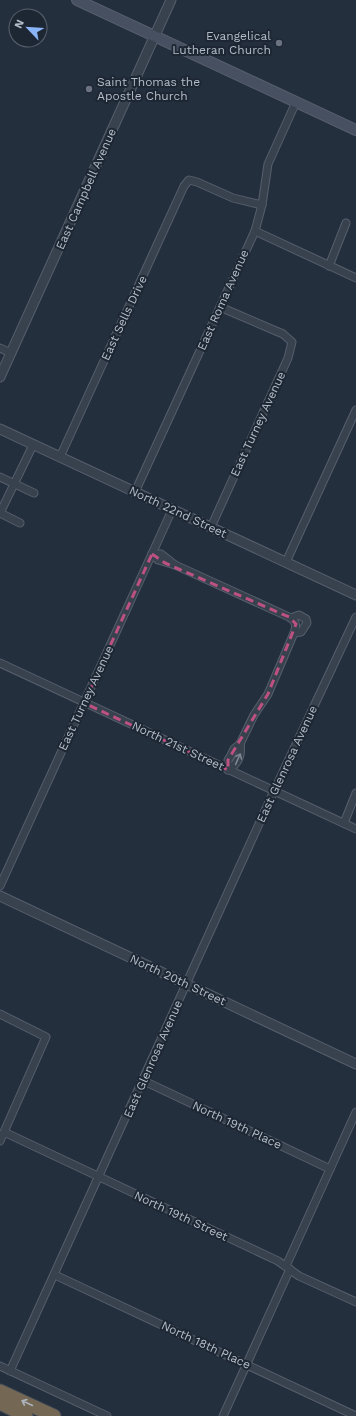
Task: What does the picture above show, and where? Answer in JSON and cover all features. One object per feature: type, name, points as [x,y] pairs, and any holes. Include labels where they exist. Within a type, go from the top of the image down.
[{"type":"highway","points":[[0,1391],[54,1416]]},
{"type":"highway","points":[[0,1403],[26,1416]]},
{"type":"main road","points":[[77,0],[356,130]]},
{"type":"street","name":"East Campbell Avenue","points":[[0,377],[170,0]]},
{"type":"street","name":"East Roma Avenue","points":[[135,492],[255,231],[262,206],[268,164],[296,102]]},
{"type":"street","name":"East Sells Drive","points":[[60,457],[188,180],[197,182],[232,198],[262,206]]},
{"type":"street","points":[[330,266],[346,222]]},
{"type":"street","points":[[255,231],[356,278]]},
{"type":"street","name":"East Turney Avenue","points":[[211,527],[288,358],[292,342],[283,334],[220,307]]},
{"type":"street","points":[[0,348],[11,353]]},
{"type":"street","points":[[286,562],[356,410]]},
{"type":"street","name":"North 22nd Street","points":[[0,429],[356,594]]},
{"type":"street","points":[[20,523],[0,513],[33,444]]},
{"type":"street","points":[[0,477],[34,493]]},
{"type":"street","name":"East Turney Avenue","points":[[0,886],[172,510]]},
{"type":"street","points":[[152,554],[161,554],[176,565],[291,618],[296,624],[294,633],[268,694],[254,715],[240,744],[234,749],[228,760],[228,770]]},
{"type":"street","points":[[291,618],[299,615],[306,619],[307,623],[301,632],[294,633]]},
{"type":"street","name":"East Glenrosa Avenue","points":[[10,1371],[144,1081],[274,791],[356,617]]},
{"type":"street","name":"North 21st Street","points":[[0,663],[356,829]]},
{"type":"street","points":[[344,824],[356,793]]},
{"type":"street","name":"North 20th Street","points":[[0,896],[356,1064]]},
{"type":"street","points":[[0,1014],[46,1037],[0,1141]]},
{"type":"street","name":"North 19th Place","points":[[144,1081],[330,1169]]},
{"type":"street","points":[[222,1416],[247,1364],[330,1169],[356,1112]]},
{"type":"street","name":"North 19th Street","points":[[4,1132],[288,1268],[298,1276],[356,1302]]},
{"type":"street","name":"North 18th Place","points":[[55,1275],[356,1416]]},
{"type":"street","points":[[0,1366],[107,1416]]},
{"type":"highlighted area","points":[[152,554],[165,563],[289,617],[296,624],[268,694],[228,760],[228,770],[84,703]]},
{"type":"place","name":"Evangelical Lutheran Church","points":[[279,43]]},
{"type":"place","name":"Saint Thomas the Apostle Church","points":[[89,89]]}]
